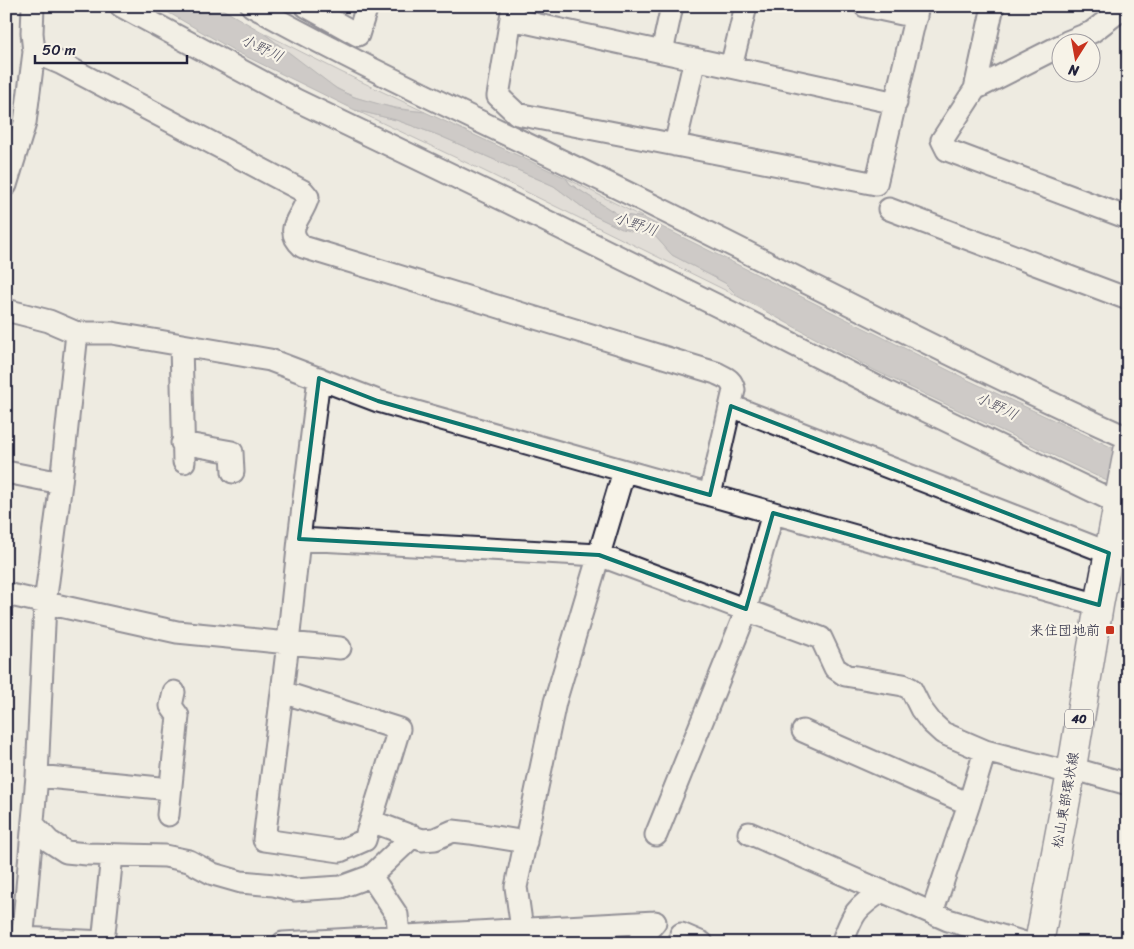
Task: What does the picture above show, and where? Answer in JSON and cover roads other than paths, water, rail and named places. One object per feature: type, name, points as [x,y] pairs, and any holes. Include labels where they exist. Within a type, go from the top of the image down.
[{"type":"main road","name":"松山東部環状線","points":[[1039,943],[1071,770],[1098,606],[1122,502],[1128,451]]},
{"type":"street","points":[[6,185],[25,123],[34,52],[32,33],[33,6]]},
{"type":"street","points":[[121,6],[296,100],[508,202],[887,392],[1122,502]]},
{"type":"street","points":[[252,6],[360,63],[657,207],[872,316],[1063,409],[1128,438]]},
{"type":"street","points":[[306,6],[358,35],[367,6]]},
{"type":"street","points":[[662,52],[672,6]]},
{"type":"street","points":[[731,67],[746,6]]},
{"type":"street","points":[[865,6],[917,12],[896,103],[876,184],[517,114],[498,96],[512,12],[662,52],[896,103]]},
{"type":"street","points":[[993,6],[975,89],[942,140],[947,150],[1128,218]]},
{"type":"street","points":[[1092,32],[1126,6]]},
{"type":"street","points":[[975,89],[1052,50]]},
{"type":"street","points":[[34,52],[68,67],[303,192],[308,197],[306,206],[292,232],[294,240],[302,247],[716,373],[732,383],[734,390],[731,406],[710,495]]},
{"type":"street","points":[[675,145],[695,59]]},
{"type":"street","points":[[889,208],[1128,299]]},
{"type":"street","points":[[6,310],[49,321],[77,333],[112,333],[270,360],[378,401],[1098,606]]},
{"type":"street","points":[[77,333],[46,603],[37,776],[22,940],[104,942],[112,855]]},
{"type":"street","points":[[181,345],[183,453],[232,452],[232,472]]},
{"type":"street","points":[[282,692],[399,729],[365,840],[340,851],[264,840],[319,378]]},
{"type":"street","points":[[731,406],[1109,552]]},
{"type":"street","points":[[522,929],[516,887],[555,702],[624,471]]},
{"type":"street","points":[[6,472],[61,483]]},
{"type":"street","points":[[656,834],[746,609],[773,513]]},
{"type":"street","points":[[299,540],[599,555],[821,638],[835,668],[845,675],[903,685],[911,689],[921,710],[931,722],[943,732],[985,751],[1128,784]]},
{"type":"street","points":[[6,594],[177,632],[340,648]]},
{"type":"street","points":[[168,815],[178,716],[171,706],[174,692]]},
{"type":"street","points":[[803,731],[969,804]]},
{"type":"street","points":[[932,913],[985,751]]},
{"type":"street","points":[[37,776],[170,789]]},
{"type":"street","points":[[370,821],[422,840],[435,839],[453,832],[526,842]]},
{"type":"street","points":[[33,824],[50,841],[66,852],[165,856],[189,861],[213,874],[241,882],[274,885],[295,890],[341,887],[371,876],[413,836]]},
{"type":"street","points":[[749,833],[948,920],[1025,943]]},
{"type":"street","points":[[371,876],[396,915],[399,936]]},
{"type":"street","points":[[842,943],[852,916],[866,900],[882,891]]},
{"type":"street","points":[[283,943],[655,922],[637,943]]},
{"type":"street","points":[[681,934],[702,943]]},
{"type":"water","name":"小野川","points":[[157,6],[217,6],[262,32],[337,89],[354,97],[397,109],[425,112],[566,178],[570,184],[617,214],[644,218],[968,380],[1128,455],[1128,491],[874,370],[739,297],[725,283],[672,255],[655,236],[622,229],[593,215],[554,186],[438,135],[396,120],[355,110],[235,51]]},
{"type":"place","name":"来住団地前","points":[[1110,630]]}]
